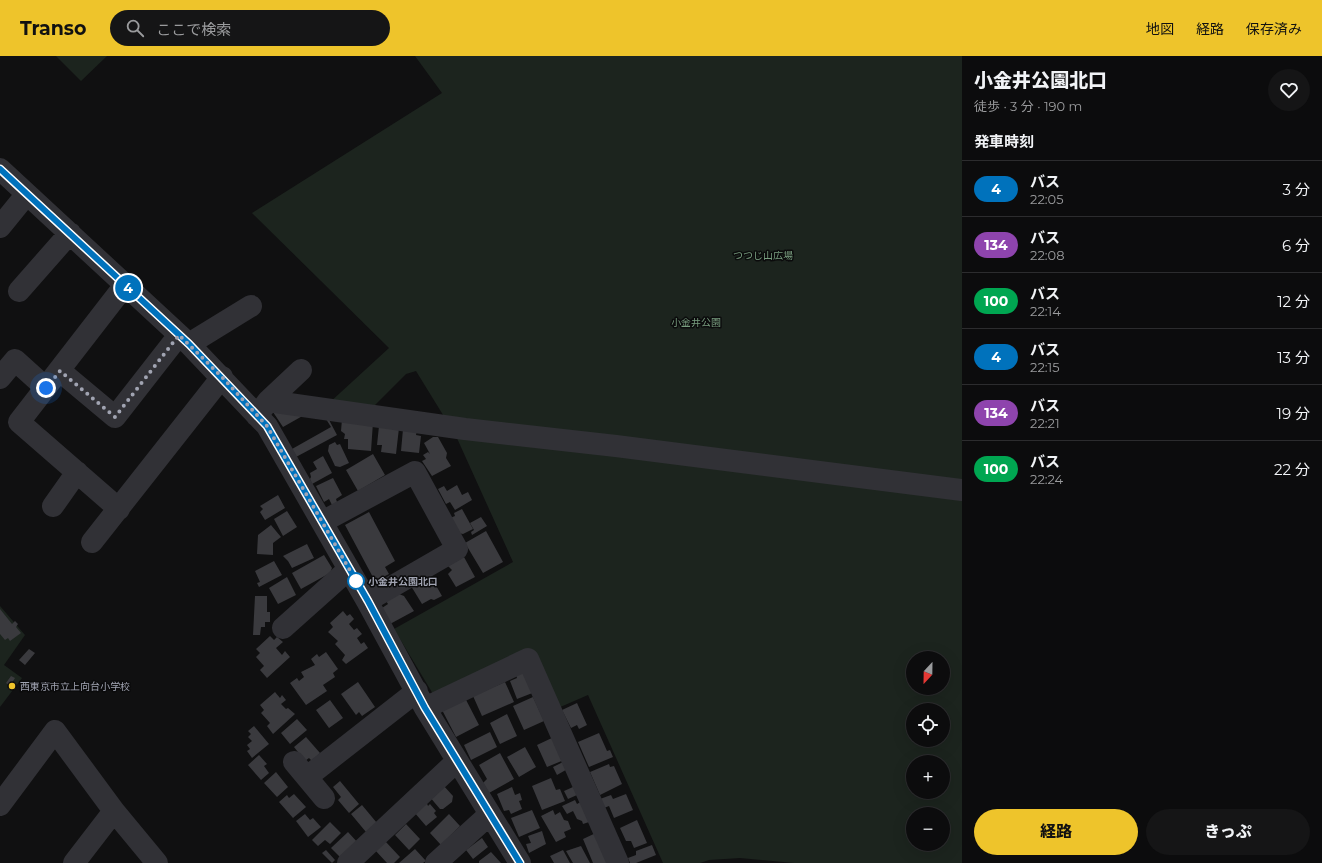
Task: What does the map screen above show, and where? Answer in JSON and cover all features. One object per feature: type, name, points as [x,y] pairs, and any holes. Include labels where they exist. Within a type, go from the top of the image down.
[{"type":"street","points":[[0,169],[222,377],[262,409],[465,429],[616,446],[962,490]]},
{"type":"street","points":[[0,227],[26,195]]},
{"type":"street","points":[[19,291],[70,233]]},
{"type":"street","points":[[119,509],[19,422],[60,371],[67,358],[125,285]]},
{"type":"street","points":[[60,371],[115,417],[184,340],[250,306]]},
{"type":"street","points":[[0,378],[14,360],[46,388]]},
{"type":"street","points":[[262,409],[301,370]]},
{"type":"street","points":[[92,542],[222,377]]},
{"type":"street","points":[[262,409],[267,426],[368,601],[421,700],[456,761],[520,863]]},
{"type":"street","points":[[53,506],[77,472]]},
{"type":"street","points":[[322,522],[415,472],[457,550],[368,601]]},
{"type":"street","points":[[283,628],[349,570]]},
{"type":"street","points":[[324,798],[301,770],[421,700],[528,659],[618,863]]},
{"type":"street","points":[[0,805],[56,731],[114,811],[157,863]]},
{"type":"street","points":[[348,863],[456,761]]},
{"type":"street","points":[[74,863],[114,811]]},
{"type":"street","points":[[436,863],[490,814]]},
{"type":"green space","points":[[56,56],[107,56],[81,81]]},
{"type":"green space","name":"小金井公園","points":[[415,56],[962,56],[962,863],[794,863],[740,858],[709,860],[700,863],[663,863],[588,695],[558,708],[531,651],[433,694],[394,629],[513,562],[456,436],[416,371],[406,374],[371,409],[328,404],[389,348],[252,213],[442,93]]},
{"type":"green space","points":[[0,606],[25,635],[4,665],[22,678],[0,707]]},
{"type":"building","points":[[273,412],[306,414],[283,427]]},
{"type":"building","points":[[328,418],[337,435],[296,457],[292,449],[331,427],[326,419]]},
{"type":"building","points":[[342,419],[373,422],[371,451],[348,449],[348,439],[344,439],[345,434],[341,431]]},
{"type":"building","points":[[379,426],[399,428],[396,454],[381,452],[382,445],[377,445]]},
{"type":"building","points":[[403,429],[417,430],[416,435],[421,436],[419,453],[401,451]]},
{"type":"building","points":[[433,437],[438,437],[447,453],[446,458],[451,466],[432,476],[422,461],[426,459],[423,455],[428,452],[430,454],[424,443]]},
{"type":"building","points":[[335,442],[337,445],[340,444],[349,463],[340,467],[335,466],[328,451],[329,445]]},
{"type":"building","points":[[373,454],[385,475],[358,491],[346,470]]},
{"type":"building","points":[[323,456],[332,473],[312,484],[310,473],[317,469],[313,462]]},
{"type":"building","points":[[333,478],[342,495],[336,499],[337,502],[332,505],[329,499],[324,502],[316,486]]},
{"type":"building","points":[[457,485],[462,495],[468,492],[472,500],[455,510],[450,502],[446,504],[438,489],[444,486],[447,491]]},
{"type":"building","points":[[278,495],[285,508],[265,520],[260,512],[263,509],[260,506]]},
{"type":"building","points":[[462,509],[473,529],[463,534],[458,533],[450,518],[455,516],[454,513]]},
{"type":"building","points":[[287,511],[297,527],[283,536],[274,519]]},
{"type":"building","points":[[369,512],[395,561],[385,567],[389,574],[375,581],[345,525]]},
{"type":"building","points":[[481,517],[487,526],[472,535],[471,532],[474,530],[470,523]]},
{"type":"building","points":[[271,525],[281,537],[273,543],[273,555],[257,554],[258,535]]},
{"type":"building","points":[[486,531],[503,562],[483,573],[465,543]]},
{"type":"building","points":[[307,544],[314,558],[292,568],[283,556]]},
{"type":"building","points":[[324,555],[332,568],[330,573],[301,589],[292,573]]},
{"type":"building","points":[[464,557],[475,577],[456,587],[448,574],[452,570],[448,566]]},
{"type":"building","points":[[274,561],[282,575],[259,587],[257,583],[260,582],[255,571]]},
{"type":"building","points":[[430,575],[442,596],[434,600],[431,599],[422,604],[411,586]]},
{"type":"building","points":[[287,577],[296,595],[278,604],[269,588]]},
{"type":"building","points":[[399,594],[404,596],[414,611],[390,624],[382,608],[388,604],[386,601]]},
{"type":"building","points":[[255,596],[267,596],[267,612],[270,612],[270,622],[265,622],[265,627],[261,627],[260,635],[253,635]]},
{"type":"building","points":[[0,609],[12,624],[15,621],[18,624],[16,627],[21,633],[10,641],[8,638],[5,640],[0,634]]},
{"type":"building","points":[[343,611],[347,616],[350,614],[354,619],[349,624],[354,630],[357,628],[362,634],[357,638],[361,644],[364,642],[368,648],[346,664],[342,660],[345,655],[335,644],[338,641],[328,632],[333,627],[330,623]]},
{"type":"building","points":[[270,636],[274,640],[277,637],[283,642],[276,648],[282,655],[285,651],[290,657],[267,678],[260,670],[264,666],[256,657],[260,653],[256,649]]},
{"type":"building","points":[[29,649],[35,653],[25,665],[19,660]]},
{"type":"building","points":[[326,652],[338,669],[333,673],[335,677],[323,685],[327,691],[306,705],[290,683],[297,678],[299,681],[304,677],[301,672],[315,665],[311,659],[317,654],[319,657]]},
{"type":"building","points":[[526,671],[535,692],[517,699],[510,681],[517,678],[516,675]]},
{"type":"building","points":[[11,676],[15,678],[10,686],[6,683]]},
{"type":"building","points":[[358,682],[375,707],[362,716],[359,712],[356,715],[341,694]]},
{"type":"building","points":[[505,682],[514,702],[482,716],[473,696]]},
{"type":"building","points":[[275,692],[280,698],[282,695],[286,700],[281,704],[295,714],[273,734],[267,726],[270,723],[261,713],[264,710],[260,705]]},
{"type":"building","points":[[463,694],[479,725],[456,737],[440,706]]},
{"type":"building","points":[[533,697],[544,721],[524,730],[513,706]]},
{"type":"building","points":[[330,700],[343,718],[329,728],[316,710]]},
{"type":"building","points":[[577,703],[587,725],[579,729],[577,725],[571,728],[562,710]]},
{"type":"building","points":[[507,714],[517,736],[500,744],[490,723]]},
{"type":"building","points":[[297,719],[307,730],[290,744],[281,733]]},
{"type":"building","points":[[254,726],[269,744],[252,758],[247,751],[250,749],[247,745],[252,741],[248,737],[251,734],[248,731]]},
{"type":"building","points":[[490,732],[497,747],[471,760],[464,745]]},
{"type":"building","points":[[599,733],[607,751],[610,750],[613,757],[589,767],[578,742]]},
{"type":"building","points":[[306,737],[320,753],[312,761],[309,758],[305,761],[294,747]]},
{"type":"building","points":[[554,737],[564,760],[547,767],[537,745]]},
{"type":"building","points":[[525,747],[536,767],[519,777],[507,757]]},
{"type":"building","points":[[500,753],[514,779],[489,793],[483,783],[487,779],[479,765]]},
{"type":"building","points":[[259,755],[267,764],[264,766],[269,773],[261,780],[248,765]]},
{"type":"building","points":[[567,760],[571,767],[557,775],[553,767]]},
{"type":"building","points":[[609,764],[610,767],[614,766],[622,784],[600,795],[590,772]]},
{"type":"building","points":[[276,772],[288,787],[277,797],[264,783]]},
{"type":"building","points":[[551,778],[556,790],[560,789],[565,801],[542,810],[532,786]]},
{"type":"building","points":[[340,781],[359,804],[349,813],[338,800],[341,797],[333,787]]},
{"type":"building","points":[[443,785],[453,796],[452,802],[443,809],[440,809],[429,796]]},
{"type":"building","points":[[512,787],[515,795],[520,793],[522,800],[519,801],[522,809],[511,814],[509,810],[504,811],[497,794]]},
{"type":"building","points":[[573,787],[577,795],[568,799],[564,791]]},
{"type":"building","points":[[294,794],[306,807],[293,818],[279,802],[287,795],[289,798]]},
{"type":"building","points":[[626,794],[633,810],[614,818],[609,806],[604,808],[600,799],[611,795],[613,799]]},
{"type":"building","points":[[575,800],[577,804],[584,800],[592,821],[583,824],[582,821],[577,819],[573,811],[567,814],[562,806]]},
{"type":"building","points":[[426,801],[428,806],[430,804],[436,811],[434,813],[437,817],[426,826],[414,812]]},
{"type":"building","points":[[362,805],[377,823],[366,832],[351,814]]},
{"type":"building","points":[[532,810],[540,828],[519,837],[511,818]]},
{"type":"building","points":[[553,810],[555,815],[560,812],[564,820],[568,821],[571,829],[564,832],[566,837],[556,842],[541,816]]},
{"type":"building","points":[[305,814],[310,820],[313,818],[321,827],[308,837],[296,821]]},
{"type":"building","points":[[449,814],[460,826],[441,845],[430,833]]},
{"type":"building","points":[[637,820],[647,843],[634,848],[631,841],[626,841],[620,828]]},
{"type":"building","points":[[330,822],[341,833],[330,844],[325,840],[318,846],[312,840]]},
{"type":"building","points":[[406,824],[420,839],[409,850],[395,835]]},
{"type":"building","points":[[542,831],[546,844],[529,853],[526,844],[531,843],[528,836]]},
{"type":"building","points":[[348,832],[359,844],[342,859],[331,848]]},
{"type":"building","points":[[598,832],[612,863],[593,863],[583,839]]},
{"type":"building","points":[[482,838],[488,847],[473,859],[466,850]]},
{"type":"building","points":[[385,841],[400,857],[394,863],[387,863],[375,850]]},
{"type":"building","points":[[652,845],[656,855],[636,863],[630,863],[628,858],[636,855],[636,851]]},
{"type":"building","points":[[581,846],[590,863],[573,863],[566,851]]},
{"type":"building","points":[[415,849],[426,861],[423,863],[399,863]]},
{"type":"building","points":[[326,850],[335,860],[332,863],[322,853]]},
{"type":"building","points":[[563,850],[570,863],[554,863],[550,856]]},
{"type":"building","points":[[491,852],[501,863],[479,863],[479,861]]},
{"type":"bus line","name":"4","points":[[0,169],[26,195],[70,233],[189,344],[267,426],[368,601],[425,708],[456,761],[520,863]]},
{"type":"place","name":"小金井公園北口","points":[[356,581]]},
{"type":"place","name":"西東京市立上向台小学校","points":[[12,686]]},
{"type":"route","points":[[46,388],[60,371],[115,417],[179,335],[222,377],[267,426],[356,581]]},
{"type":"park label","name":"つつじ山広場","points":[[763,255]]}]
